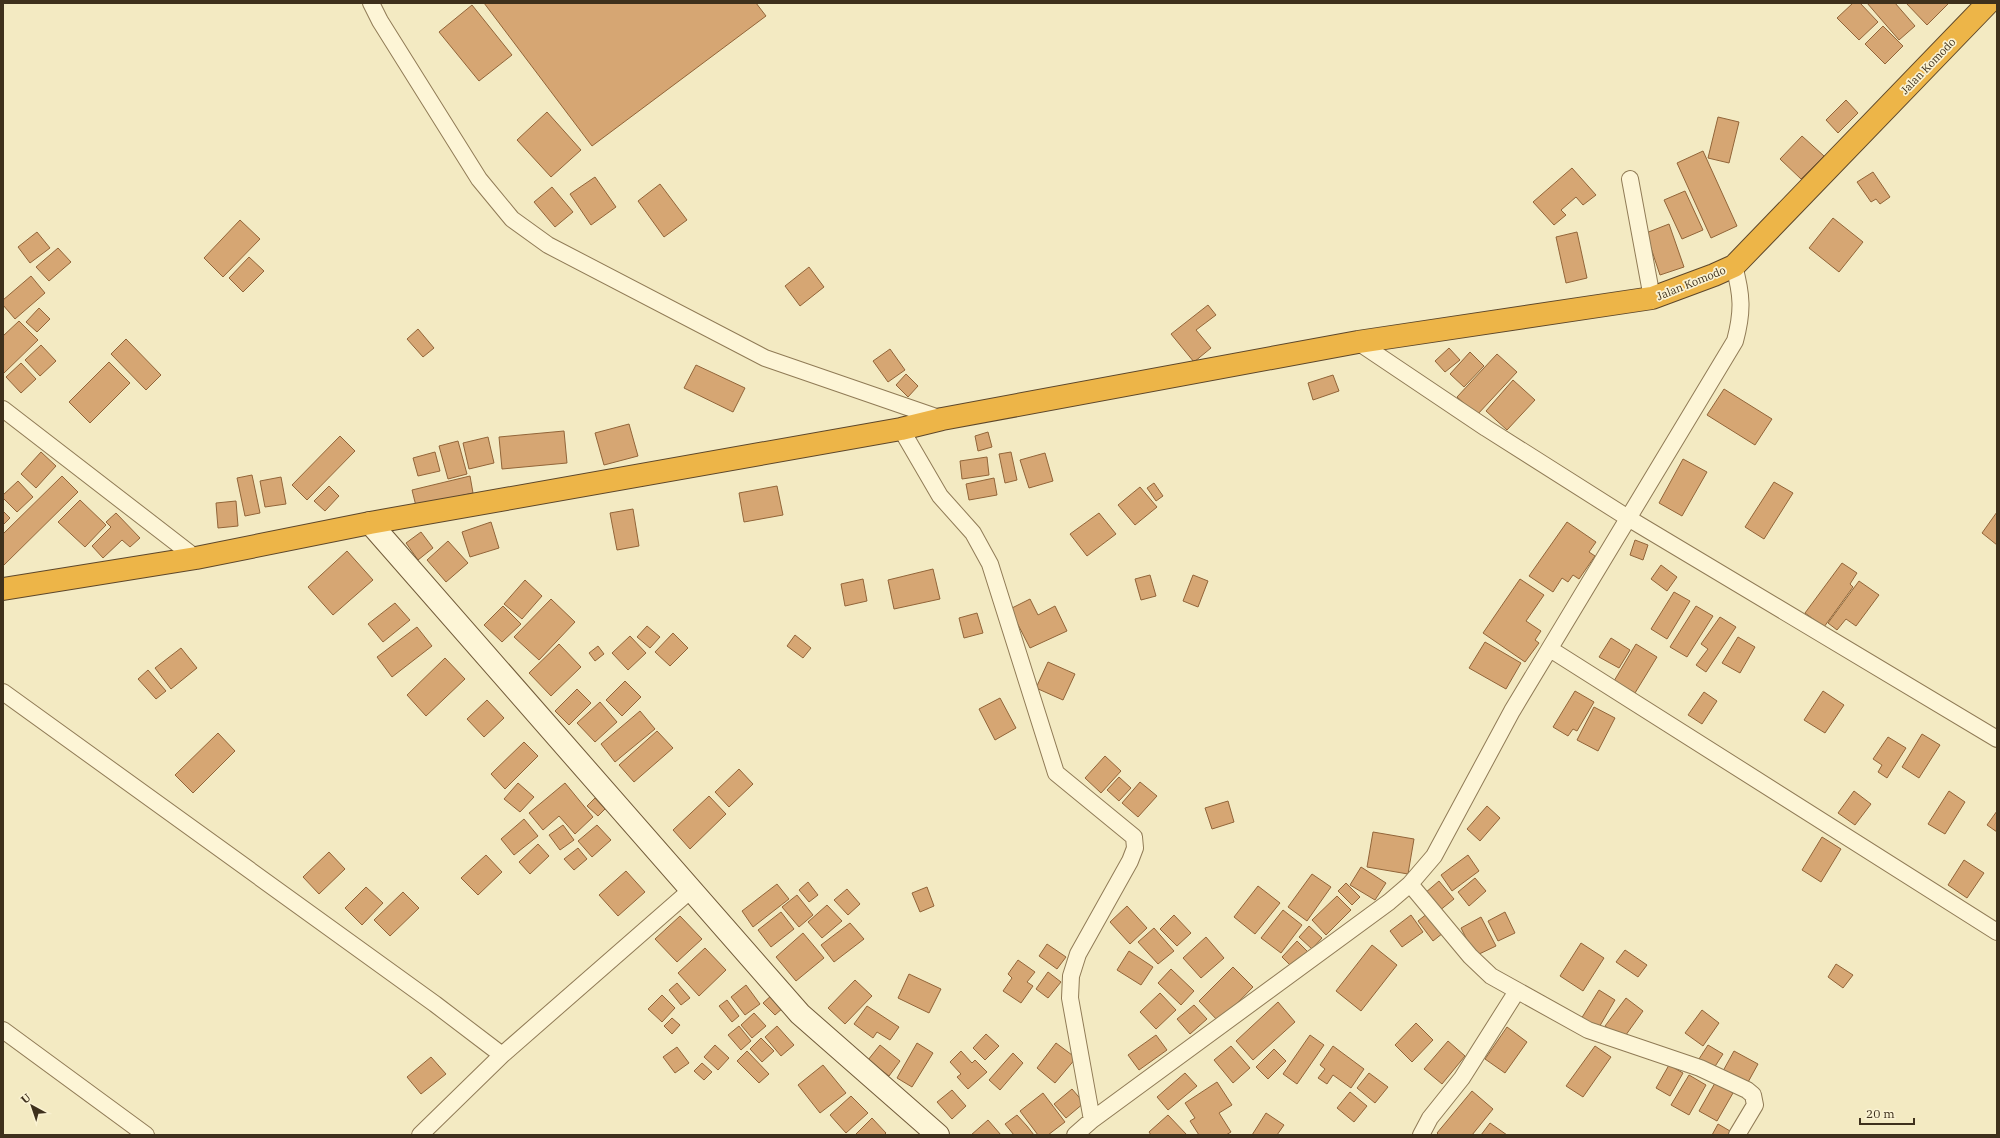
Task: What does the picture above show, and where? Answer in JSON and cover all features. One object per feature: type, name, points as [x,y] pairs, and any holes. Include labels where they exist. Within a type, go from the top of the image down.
[{"type":"highway","name":"Jalan Komodo","points":[[3,589],[196,558],[370,523],[901,429],[942,419],[1358,342],[1652,298],[1734,266],[1988,3]]},
{"type":"street","points":[[371,3],[380,21],[479,179],[512,219],[548,245],[765,358],[942,419]]},
{"type":"street","points":[[1630,179],[1652,298]]},
{"type":"street","points":[[1075,1135],[1092,1120],[1304,966],[1389,902],[1410,884],[1434,856],[1512,711],[1735,341],[1742,310],[1741,292],[1734,266]]},
{"type":"street","points":[[1358,342],[1486,428],[1628,518],[1997,739]]},
{"type":"street","points":[[3,409],[196,558]]},
{"type":"street","points":[[901,429],[940,496],[973,533],[990,564],[1056,773],[1134,838],[1135,848],[1130,860],[1078,954],[1072,976],[1070,998],[1092,1120]]},
{"type":"street","points":[[370,523],[800,1014],[938,1135]]},
{"type":"street","points":[[1550,649],[1997,932]]},
{"type":"street","points":[[3,692],[435,1004],[502,1055]]},
{"type":"street","points":[[1410,884],[1482,969],[1588,1030],[1700,1068],[1747,1090],[1753,1095],[1755,1105],[1737,1135]]},
{"type":"street","points":[[420,1135],[502,1055],[692,889]]},
{"type":"street","points":[[1421,1135],[1430,1118],[1462,1078],[1518,991]]},
{"type":"street","points":[[3,1030],[146,1135]]},
{"type":"building","points":[[484,3],[756,3],[766,16],[592,146]]},
{"type":"building","points":[[1853,3],[1860,3],[1878,22],[1859,40],[1837,18]]},
{"type":"building","points":[[1867,3],[1895,3],[1915,26],[1899,40]]},
{"type":"building","points":[[1906,3],[1949,3],[1927,25]]},
{"type":"building","points":[[472,5],[512,55],[479,81],[439,32]]},
{"type":"building","points":[[1883,26],[1903,46],[1885,64],[1865,44]]},
{"type":"building","points":[[1846,100],[1858,113],[1838,133],[1826,120]]},
{"type":"building","points":[[547,112],[581,150],[551,177],[517,140]]},
{"type":"building","points":[[1718,117],[1739,122],[1729,163],[1708,158]]},
{"type":"building","points":[[1802,136],[1824,156],[1801,179],[1780,159]]},
{"type":"building","points":[[1703,151],[1737,226],[1711,238],[1677,163]]},
{"type":"building","points":[[1572,168],[1596,195],[1583,205],[1576,197],[1561,210],[1566,215],[1554,225],[1533,202]]},
{"type":"building","points":[[1873,172],[1890,197],[1880,204],[1876,199],[1871,202],[1857,182]]},
{"type":"building","points":[[595,177],[616,207],[591,225],[570,194]]},
{"type":"building","points":[[660,184],[687,220],[664,237],[638,201]]},
{"type":"building","points":[[552,187],[573,212],[555,227],[534,202]]},
{"type":"building","points":[[1685,191],[1703,230],[1682,239],[1664,200]]},
{"type":"building","points":[[1833,218],[1863,242],[1839,272],[1809,248]]},
{"type":"building","points":[[240,220],[260,239],[223,277],[204,258]]},
{"type":"building","points":[[1669,224],[1684,267],[1660,275],[1646,233]]},
{"type":"building","points":[[37,232],[50,248],[30,263],[18,247]]},
{"type":"building","points":[[1577,232],[1587,278],[1566,283],[1556,237]]},
{"type":"building","points":[[58,248],[71,262],[49,281],[36,267]]},
{"type":"building","points":[[249,257],[264,271],[243,292],[229,278]]},
{"type":"building","points":[[809,267],[824,287],[800,306],[785,286]]},
{"type":"building","points":[[31,276],[45,293],[15,319],[3,305],[3,300]]},
{"type":"building","points":[[1208,305],[1216,315],[1196,330],[1211,348],[1194,362],[1171,334]]},
{"type":"building","points":[[39,308],[50,319],[37,332],[26,322]]},
{"type":"building","points":[[19,321],[38,340],[3,374],[3,336]]},
{"type":"building","points":[[418,329],[434,348],[423,357],[407,339]]},
{"type":"building","points":[[126,339],[161,375],[146,390],[111,354]]},
{"type":"building","points":[[41,345],[56,361],[40,376],[25,360]]},
{"type":"building","points":[[1449,348],[1460,360],[1445,372],[1435,361]]},
{"type":"building","points":[[890,349],[905,370],[888,382],[873,361]]},
{"type":"building","points":[[1470,352],[1484,366],[1464,387],[1450,374]]},
{"type":"building","points":[[1497,354],[1517,372],[1477,415],[1457,397]]},
{"type":"building","points":[[109,362],[130,383],[90,423],[69,402]]},
{"type":"building","points":[[21,363],[36,379],[21,393],[6,377]]},
{"type":"building","points":[[696,365],[745,388],[733,412],[684,388]]},
{"type":"building","points":[[906,374],[918,386],[908,397],[896,385]]},
{"type":"building","points":[[1333,375],[1339,391],[1313,400],[1308,383]]},
{"type":"building","points":[[1513,380],[1535,400],[1507,430],[1486,411]]},
{"type":"building","points":[[1724,389],[1772,419],[1755,445],[1707,415]]},
{"type":"building","points":[[629,424],[638,456],[604,465],[595,433]]},
{"type":"building","points":[[564,431],[567,463],[502,469],[499,437]]},
{"type":"building","points":[[988,432],[992,447],[978,451],[975,436]]},
{"type":"building","points":[[340,436],[355,451],[307,500],[292,485]]},
{"type":"building","points":[[488,437],[494,463],[469,469],[463,443]]},
{"type":"building","points":[[458,441],[467,474],[448,479],[439,446]]},
{"type":"building","points":[[41,452],[56,466],[36,488],[21,474]]},
{"type":"building","points":[[435,452],[440,471],[418,476],[413,458]]},
{"type":"building","points":[[1011,452],[1017,480],[1005,483],[999,454]]},
{"type":"building","points":[[1045,453],[1053,481],[1029,488],[1020,460]]},
{"type":"building","points":[[987,457],[989,475],[962,479],[960,461]]},
{"type":"building","points":[[1683,459],[1707,472],[1682,516],[1659,503]]},
{"type":"building","points":[[252,475],[260,513],[245,516],[237,478]]},
{"type":"building","points":[[62,476],[78,492],[3,566],[3,534]]},
{"type":"building","points":[[470,476],[473,493],[416,506],[412,490]]},
{"type":"building","points":[[281,477],[286,504],[265,507],[260,481]]},
{"type":"building","points":[[994,478],[997,495],[969,500],[966,484]]},
{"type":"building","points":[[18,481],[33,497],[17,512],[3,498],[3,495]]},
{"type":"building","points":[[1774,482],[1793,493],[1764,539],[1745,527]]},
{"type":"building","points":[[1154,483],[1163,496],[1156,501],[1147,488]]},
{"type":"building","points":[[329,486],[339,496],[325,511],[314,501]]},
{"type":"building","points":[[777,486],[783,515],[744,522],[739,493]]},
{"type":"building","points":[[1140,487],[1157,507],[1135,525],[1118,505]]},
{"type":"building","points":[[80,500],[106,525],[85,547],[58,522]]},
{"type":"building","points":[[236,501],[238,526],[218,528],[216,503]]},
{"type":"building","points":[[633,509],[639,546],[617,550],[610,513]]},
{"type":"building","points":[[3,511],[10,518],[3,525]]},
{"type":"building","points":[[1997,512],[1997,545],[1982,533]]},
{"type":"building","points":[[116,513],[140,538],[130,547],[122,540],[103,558],[92,546],[111,527],[106,522]]},
{"type":"building","points":[[1099,513],[1116,534],[1087,556],[1070,534]]},
{"type":"building","points":[[491,522],[499,548],[470,557],[462,532]]},
{"type":"building","points":[[1567,522],[1596,542],[1589,552],[1595,556],[1579,579],[1573,575],[1568,582],[1562,578],[1553,592],[1529,576]]},
{"type":"building","points":[[421,532],[433,548],[418,560],[406,543]]},
{"type":"building","points":[[1635,540],[1648,545],[1643,560],[1630,555]]},
{"type":"building","points":[[448,541],[468,563],[446,582],[427,560]]},
{"type":"building","points":[[347,551],[373,580],[333,615],[308,587]]},
{"type":"building","points":[[1842,563],[1857,573],[1850,584],[1853,587],[1824,627],[1805,613]]},
{"type":"building","points":[[1661,565],[1677,577],[1667,591],[1651,579]]},
{"type":"building","points":[[933,569],[940,599],[894,609],[888,580]]},
{"type":"building","points":[[1150,575],[1156,596],[1141,600],[1135,579]]},
{"type":"building","points":[[1193,575],[1208,581],[1198,607],[1183,601]]},
{"type":"building","points":[[863,579],[867,601],[845,606],[841,584]]},
{"type":"building","points":[[1520,579],[1544,595],[1526,621],[1541,631],[1535,640],[1539,643],[1525,662],[1483,633]]},
{"type":"building","points":[[525,580],[542,596],[522,619],[504,604]]},
{"type":"building","points":[[1859,581],[1879,595],[1856,626],[1846,619],[1837,630],[1828,623]]},
{"type":"building","points":[[1674,592],[1690,601],[1667,639],[1651,629]]},
{"type":"building","points":[[551,599],[575,622],[539,660],[514,637]]},
{"type":"building","points":[[1030,599],[1038,615],[1055,606],[1067,631],[1030,648],[1010,609]]},
{"type":"building","points":[[395,603],[410,620],[383,642],[368,624]]},
{"type":"building","points":[[503,606],[521,624],[502,642],[484,625]]},
{"type":"building","points":[[1696,606],[1713,616],[1687,657],[1670,647]]},
{"type":"building","points":[[977,613],[983,633],[964,638],[959,618]]},
{"type":"building","points":[[1720,617],[1736,627],[1706,672],[1696,665],[1708,649],[1701,644]]},
{"type":"building","points":[[647,626],[660,637],[650,648],[637,637]]},
{"type":"building","points":[[417,627],[432,646],[392,677],[377,657]]},
{"type":"building","points":[[673,633],[688,648],[670,666],[655,652]]},
{"type":"building","points":[[795,635],[811,648],[803,658],[787,646]]},
{"type":"building","points":[[630,636],[646,653],[628,670],[612,653]]},
{"type":"building","points":[[1738,637],[1755,647],[1740,673],[1722,663]]},
{"type":"building","points":[[1611,638],[1630,650],[1619,668],[1599,657]]},
{"type":"building","points":[[1485,642],[1521,663],[1506,689],[1469,668]]},
{"type":"building","points":[[559,644],[581,667],[551,696],[529,673]]},
{"type":"building","points":[[1636,644],[1657,657],[1635,693],[1614,681]]},
{"type":"building","points":[[598,646],[604,654],[595,661],[589,653]]},
{"type":"building","points":[[181,648],[197,668],[171,689],[155,668]]},
{"type":"building","points":[[445,658],[465,679],[426,716],[407,695]]},
{"type":"building","points":[[1048,662],[1075,674],[1063,700],[1036,688]]},
{"type":"building","points":[[148,670],[166,691],[156,699],[138,679]]},
{"type":"building","points":[[625,681],[641,697],[622,716],[606,700]]},
{"type":"building","points":[[577,689],[591,703],[569,725],[555,711]]},
{"type":"building","points":[[1575,691],[1594,702],[1577,731],[1573,729],[1568,736],[1553,727]]},
{"type":"building","points":[[1823,691],[1844,705],[1825,733],[1804,720]]},
{"type":"building","points":[[1704,692],[1717,701],[1702,724],[1688,715]]},
{"type":"building","points":[[1000,698],[1016,728],[995,740],[979,709]]},
{"type":"building","points":[[487,700],[504,718],[484,737],[467,719]]},
{"type":"building","points":[[600,702],[617,722],[595,742],[577,723]]},
{"type":"building","points":[[1594,707],[1615,718],[1598,751],[1577,740]]},
{"type":"building","points":[[640,711],[655,729],[615,762],[601,744]]},
{"type":"building","points":[[657,731],[673,748],[634,782],[619,765]]},
{"type":"building","points":[[218,733],[235,751],[193,793],[175,775]]},
{"type":"building","points":[[1922,734],[1940,745],[1919,778],[1902,767]]},
{"type":"building","points":[[1888,737],[1906,748],[1887,778],[1878,772],[1882,765],[1873,759]]},
{"type":"building","points":[[524,742],[538,756],[505,789],[491,774]]},
{"type":"building","points":[[1105,756],[1121,771],[1101,793],[1085,778]]},
{"type":"building","points":[[739,769],[753,784],[729,807],[715,792]]},
{"type":"building","points":[[1119,777],[1131,788],[1119,801],[1107,790]]},
{"type":"building","points":[[1140,782],[1157,796],[1138,817],[1122,803]]},
{"type":"building","points":[[518,783],[534,797],[520,812],[504,799]]},
{"type":"building","points":[[565,783],[593,817],[575,834],[559,816],[543,830],[529,813]]},
{"type":"building","points":[[1854,791],[1871,804],[1855,825],[1838,813]]},
{"type":"building","points":[[1949,791],[1965,802],[1945,834],[1928,824]]},
{"type":"building","points":[[709,796],[726,814],[690,849],[673,830]]},
{"type":"building","points":[[595,798],[605,809],[598,816],[587,806]]},
{"type":"building","points":[[1228,801],[1234,822],[1212,829],[1205,808]]},
{"type":"building","points":[[1487,806],[1500,818],[1480,841],[1467,829]]},
{"type":"building","points":[[1997,811],[1997,832],[1987,825]]},
{"type":"building","points":[[524,819],[538,836],[514,855],[501,839]]},
{"type":"building","points":[[563,825],[574,840],[560,850],[549,835]]},
{"type":"building","points":[[597,825],[611,840],[592,857],[578,841]]},
{"type":"building","points":[[1373,832],[1414,839],[1408,874],[1367,867]]},
{"type":"building","points":[[1822,837],[1841,849],[1821,882],[1802,870]]},
{"type":"building","points":[[538,844],[549,856],[530,874],[519,862]]},
{"type":"building","points":[[578,848],[587,859],[574,870],[564,859]]},
{"type":"building","points":[[329,852],[345,869],[319,894],[303,877]]},
{"type":"building","points":[[486,855],[502,872],[478,895],[461,878]]},
{"type":"building","points":[[1468,855],[1479,871],[1452,891],[1441,875]]},
{"type":"building","points":[[1964,860],[1984,873],[1967,898],[1948,885]]},
{"type":"building","points":[[1361,867],[1386,883],[1375,900],[1350,885]]},
{"type":"building","points":[[626,871],[645,892],[618,916],[599,895]]},
{"type":"building","points":[[1312,874],[1331,887],[1307,921],[1288,907]]},
{"type":"building","points":[[1475,878],[1486,891],[1469,906],[1458,892]]},
{"type":"building","points":[[1439,881],[1454,899],[1439,911],[1425,893]]},
{"type":"building","points":[[808,882],[818,895],[809,902],[799,890]]},
{"type":"building","points":[[1346,883],[1360,897],[1352,905],[1338,891]]},
{"type":"building","points":[[777,884],[789,899],[753,927],[742,911]]},
{"type":"building","points":[[1258,886],[1280,903],[1255,934],[1234,917]]},
{"type":"building","points":[[366,887],[383,903],[362,925],[345,908]]},
{"type":"building","points":[[927,887],[934,906],[920,912],[912,893]]},
{"type":"building","points":[[847,889],[860,904],[848,915],[834,900]]},
{"type":"building","points":[[403,892],[419,908],[390,936],[374,920]]},
{"type":"building","points":[[797,895],[813,915],[799,927],[782,907]]},
{"type":"building","points":[[1337,896],[1351,910],[1326,935],[1312,920]]},
{"type":"building","points":[[827,905],[842,921],[822,938],[808,922]]},
{"type":"building","points":[[1127,906],[1147,928],[1130,944],[1110,922]]},
{"type":"building","points":[[1283,910],[1302,925],[1281,953],[1261,938]]},
{"type":"building","points":[[781,912],[794,929],[771,947],[758,930]]},
{"type":"building","points":[[1505,912],[1515,933],[1498,941],[1488,921]]},
{"type":"building","points":[[1428,913],[1443,933],[1433,941],[1418,921]]},
{"type":"building","points":[[1174,915],[1191,933],[1177,946],[1160,929]]},
{"type":"building","points":[[1411,915],[1423,932],[1402,947],[1390,931]]},
{"type":"building","points":[[680,916],[702,939],[677,962],[655,939]]},
{"type":"building","points":[[1481,917],[1496,946],[1475,956],[1461,928]]},
{"type":"building","points":[[850,923],[864,939],[834,962],[821,945]]},
{"type":"building","points":[[1309,926],[1322,938],[1312,949],[1299,937]]},
{"type":"building","points":[[1154,928],[1174,951],[1158,964],[1138,942]]},
{"type":"building","points":[[803,933],[824,958],[796,981],[776,957]]},
{"type":"building","points":[[1206,937],[1224,958],[1201,978],[1183,958]]},
{"type":"building","points":[[1297,941],[1308,952],[1293,968],[1282,957]]},
{"type":"building","points":[[1581,943],[1604,958],[1583,991],[1560,976]]},
{"type":"building","points":[[1047,944],[1066,957],[1057,969],[1039,956]]},
{"type":"building","points":[[1372,945],[1397,965],[1361,1011],[1336,991]]},
{"type":"building","points":[[705,948],[726,970],[699,996],[678,973]]},
{"type":"building","points":[[1625,950],[1647,965],[1638,977],[1616,962]]},
{"type":"building","points":[[1129,951],[1153,967],[1141,985],[1117,970]]},
{"type":"building","points":[[1018,960],[1035,972],[1027,982],[1033,986],[1021,1003],[1003,991],[1012,978],[1008,974]]},
{"type":"building","points":[[1836,964],[1853,975],[1843,988],[1828,977]]},
{"type":"building","points":[[1233,967],[1253,987],[1219,1022],[1199,1001]]},
{"type":"building","points":[[1171,969],[1194,991],[1181,1005],[1158,983]]},
{"type":"building","points":[[1048,972],[1061,982],[1048,998],[1036,989]]},
{"type":"building","points":[[909,974],[941,989],[929,1013],[898,998]]},
{"type":"building","points":[[855,980],[872,996],[845,1024],[828,1008]]},
{"type":"building","points":[[677,983],[690,998],[681,1005],[669,990]]},
{"type":"building","points":[[746,985],[760,1004],[745,1015],[731,997]]},
{"type":"building","points":[[1599,990],[1615,1000],[1598,1029],[1581,1019]]},
{"type":"building","points":[[1160,993],[1176,1010],[1156,1029],[1140,1012]]},
{"type":"building","points":[[662,995],[675,1008],[662,1022],[648,1009]]},
{"type":"building","points":[[772,995],[784,1007],[775,1015],[763,1003]]},
{"type":"building","points":[[1626,998],[1643,1011],[1623,1039],[1605,1026]]},
{"type":"building","points":[[727,1000],[739,1016],[732,1022],[719,1006]]},
{"type":"building","points":[[1278,1002],[1295,1022],[1253,1060],[1236,1041]]},
{"type":"building","points":[[1194,1005],[1207,1019],[1190,1034],[1177,1019]]},
{"type":"building","points":[[867,1006],[899,1027],[890,1040],[877,1032],[873,1038],[854,1024]]},
{"type":"building","points":[[1702,1010],[1719,1023],[1703,1046],[1685,1033]]},
{"type":"building","points":[[754,1013],[766,1026],[752,1038],[741,1025]]},
{"type":"building","points":[[672,1018],[680,1025],[672,1034],[664,1026]]},
{"type":"building","points":[[1416,1023],[1433,1040],[1412,1062],[1395,1045]]},
{"type":"building","points":[[739,1026],[751,1041],[741,1050],[728,1035]]},
{"type":"building","points":[[777,1026],[794,1045],[781,1056],[765,1037]]},
{"type":"building","points":[[1507,1027],[1527,1042],[1505,1073],[1485,1059]]},
{"type":"building","points":[[986,1034],[999,1046],[985,1060],[973,1048]]},
{"type":"building","points":[[1156,1035],[1167,1050],[1139,1070],[1128,1055]]},
{"type":"building","points":[[1310,1035],[1324,1045],[1297,1084],[1283,1074]]},
{"type":"building","points":[[761,1038],[774,1051],[762,1062],[750,1049]]},
{"type":"building","points":[[1448,1041],[1465,1056],[1442,1084],[1424,1069]]},
{"type":"building","points":[[917,1043],[933,1053],[912,1087],[897,1078]]},
{"type":"building","points":[[1056,1043],[1076,1058],[1055,1083],[1037,1068]]},
{"type":"building","points":[[715,1045],[729,1058],[718,1070],[704,1057]]},
{"type":"building","points":[[880,1045],[900,1061],[889,1076],[868,1060]]},
{"type":"building","points":[[1708,1045],[1723,1054],[1712,1071],[1697,1062]]},
{"type":"building","points":[[1231,1046],[1250,1068],[1233,1083],[1214,1060]]},
{"type":"building","points":[[1333,1046],[1364,1069],[1351,1088],[1333,1075],[1327,1084],[1318,1078],[1325,1069],[1320,1065]]},
{"type":"building","points":[[1595,1046],[1611,1057],[1583,1097],[1566,1086]]},
{"type":"building","points":[[677,1047],[689,1063],[675,1073],[663,1057]]},
{"type":"building","points":[[1274,1049],[1286,1061],[1268,1079],[1256,1067]]},
{"type":"building","points":[[747,1051],[769,1074],[759,1083],[737,1061]]},
{"type":"building","points":[[961,1051],[972,1063],[975,1060],[987,1072],[968,1089],[957,1077],[961,1074],[950,1062]]},
{"type":"building","points":[[1734,1051],[1758,1064],[1747,1084],[1723,1071]]},
{"type":"building","points":[[1013,1053],[1023,1063],[1000,1090],[989,1080]]},
{"type":"building","points":[[431,1057],[446,1074],[421,1094],[407,1077]]},
{"type":"building","points":[[702,1063],[712,1072],[704,1080],[694,1071]]},
{"type":"building","points":[[823,1065],[846,1093],[820,1113],[798,1085]]},
{"type":"building","points":[[1669,1065],[1683,1073],[1670,1096],[1656,1088]]},
{"type":"building","points":[[1185,1073],[1197,1086],[1168,1110],[1157,1097]]},
{"type":"building","points":[[1369,1073],[1388,1087],[1375,1103],[1357,1088]]},
{"type":"building","points":[[1689,1075],[1706,1085],[1689,1115],[1671,1105]]},
{"type":"building","points":[[1217,1082],[1232,1105],[1219,1113],[1231,1132],[1226,1135],[1199,1135],[1190,1121],[1195,1118],[1185,1103]]},
{"type":"building","points":[[1715,1083],[1733,1093],[1717,1121],[1699,1111]]},
{"type":"building","points":[[1072,1089],[1084,1103],[1066,1118],[1054,1104]]},
{"type":"building","points":[[952,1090],[966,1106],[952,1119],[937,1102]]},
{"type":"building","points":[[1472,1091],[1493,1109],[1472,1135],[1439,1135],[1437,1133]]},
{"type":"building","points":[[1350,1092],[1367,1106],[1354,1122],[1337,1108]]},
{"type":"building","points":[[1043,1093],[1065,1122],[1048,1135],[1038,1135],[1020,1111]]},
{"type":"building","points":[[851,1096],[868,1113],[846,1133],[830,1115]]},
{"type":"building","points":[[1266,1113],[1284,1125],[1277,1135],[1252,1135]]},
{"type":"building","points":[[1017,1115],[1034,1135],[1014,1135],[1005,1124]]},
{"type":"building","points":[[1168,1115],[1187,1135],[1151,1135],[1149,1132]]},
{"type":"building","points":[[872,1118],[886,1133],[884,1135],[855,1135]]},
{"type":"building","points":[[988,1120],[1001,1135],[971,1135]]},
{"type":"building","points":[[1490,1123],[1507,1135],[1481,1135]]},
{"type":"building","points":[[1718,1124],[1730,1131],[1728,1135],[1712,1135]]}]
